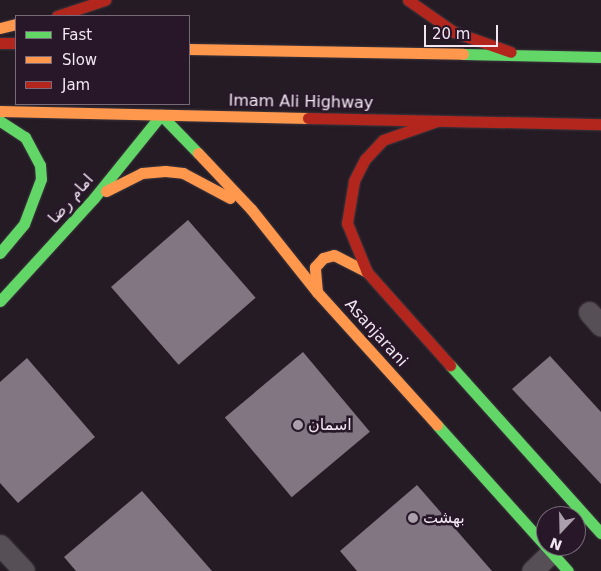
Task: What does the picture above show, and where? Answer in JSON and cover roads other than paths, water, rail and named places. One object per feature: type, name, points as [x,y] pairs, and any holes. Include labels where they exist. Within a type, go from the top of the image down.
[{"type":"main road","points":[[60,15],[105,0]]},
{"type":"main road","points":[[408,0],[454,32],[522,55]]},
{"type":"main road","points":[[0,28],[15,24]]},
{"type":"main road","points":[[0,43],[15,44]]},
{"type":"main road","points":[[190,49],[601,57]]},
{"type":"main road","name":"Imam Ali Highway","points":[[0,111],[601,124]]},
{"type":"main road","name":"امام رضا","points":[[0,302],[94,198],[161,115]]},
{"type":"main road","name":"Asanjarani","points":[[161,115],[251,209],[317,292],[536,534]]},
{"type":"main road","name":"امام رضا","points":[[0,121],[25,137],[40,165],[41,179],[24,224],[1,252]]},
{"type":"main road","name":"Asanjarani","points":[[438,121],[383,140],[365,159],[354,181],[347,223],[367,272],[601,533]]},
{"type":"main road","points":[[94,198],[129,177],[165,171],[183,173],[251,209]]},
{"type":"main road","points":[[1,252],[18,255],[26,273]]},
{"type":"main road","points":[[317,292],[315,268],[323,258],[344,258],[367,272]]},
{"type":"main road","name":"Asanjarani","points":[[555,556],[568,571]]},
{"type":"street","points":[[0,545],[24,571]]},
{"type":"street","points":[[532,571],[548,556]]},
{"type":"place","name":"اسمان","points":[[298,425]]},
{"type":"place","name":"بهشت","points":[[413,518]]}]
